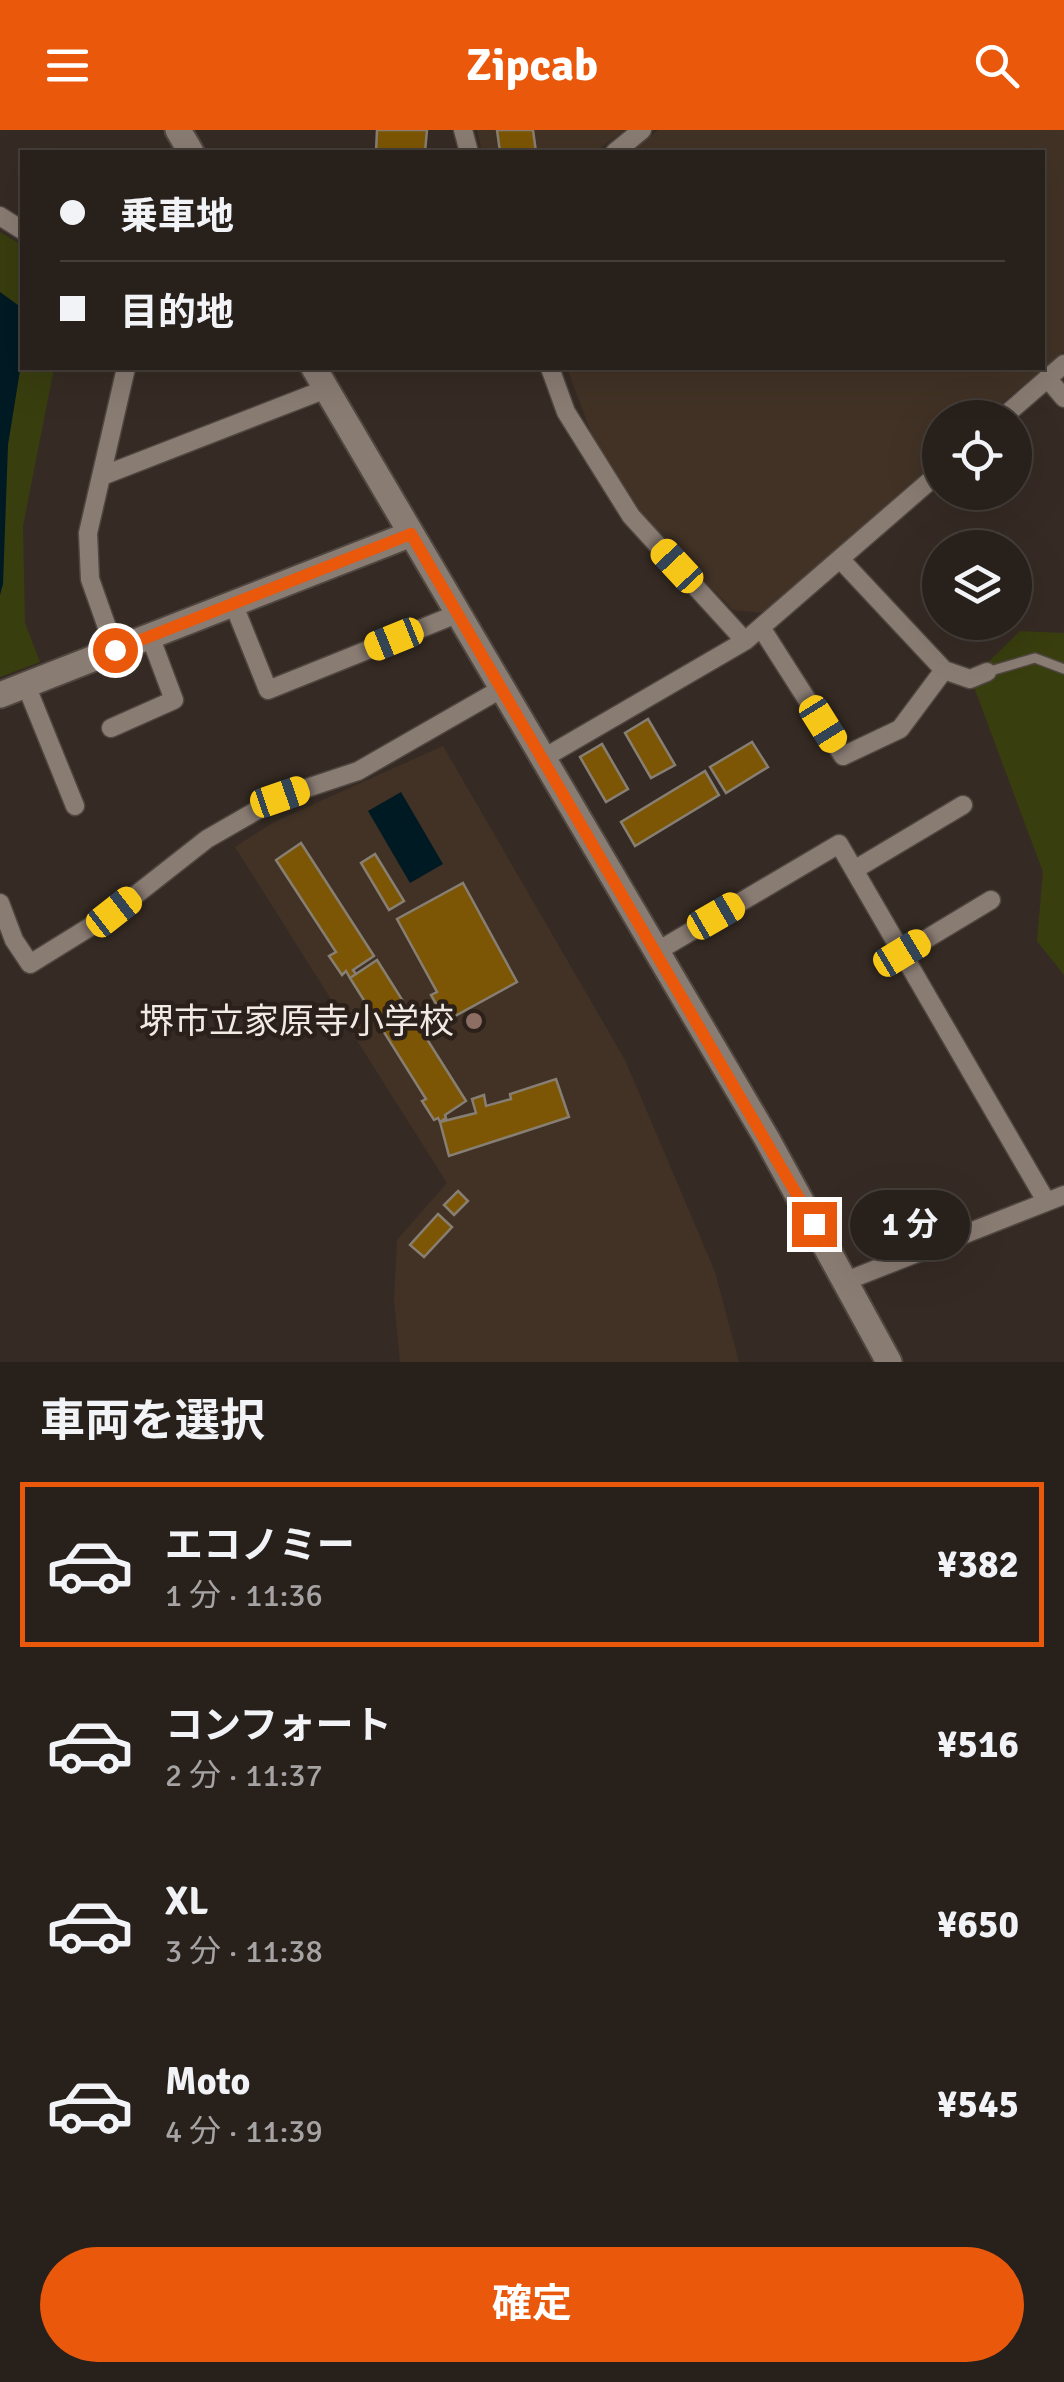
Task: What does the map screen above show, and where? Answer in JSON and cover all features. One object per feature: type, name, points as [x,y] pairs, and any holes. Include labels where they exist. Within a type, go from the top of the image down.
[{"type":"street","points":[[617,150],[642,130]]},
{"type":"street","points":[[1022,400],[1064,364]]},
{"type":"street","points":[[115,650],[90,580],[88,533],[126,370]]},
{"type":"street","points":[[551,370],[566,412],[631,516],[746,641]]},
{"type":"street","points":[[102,476],[320,378],[767,1139],[888,1362]]},
{"type":"street","points":[[1047,378],[1064,398]]},
{"type":"street","points":[[542,759],[746,641],[922,488]]},
{"type":"street","points":[[0,695],[411,534]]},
{"type":"street","points":[[841,560],[944,670],[970,679],[987,672]]},
{"type":"street","points":[[234,603],[268,690],[457,614]]},
{"type":"street","points":[[762,629],[843,756],[900,729],[944,670]]},
{"type":"street","points":[[111,728],[174,700],[150,636]]},
{"type":"street","points":[[26,684],[75,806]]},
{"type":"street","points":[[0,903],[14,940],[30,964],[114,912],[207,839],[280,797],[358,771],[500,688]]},
{"type":"street","points":[[854,870],[963,805]]},
{"type":"street","points":[[656,952],[839,844],[1055,1198],[846,1281]]},
{"type":"street","points":[[902,953],[991,900]]},
{"type":"lane","points":[[987,672],[1035,658],[1064,669]]},
{"type":"shaded area","points":[[477,130],[625,130],[598,150],[482,150]]},
{"type":"shaded area","points":[[658,130],[1064,130],[1064,352],[1045,368],[1045,150],[633,150]]},
{"type":"shaded area","points":[[568,370],[1042,370],[1006,400],[922,400],[922,473],[765,613],[733,610],[645,520],[595,443]]},
{"type":"shaded area","name":"堺市立家原寺小学校","points":[[443,746],[625,1060],[715,1272],[739,1362],[400,1362],[394,1300],[397,1240],[447,1183],[235,847],[274,822]]},
{"type":"green space","points":[[0,232],[20,244],[20,370],[54,370],[23,526],[25,623],[40,662],[0,677]]},
{"type":"green space","points":[[1032,632],[1064,633],[1064,975],[1037,941],[1043,872],[971,679],[1011,640],[1032,640]]},
{"type":"water","points":[[0,292],[20,307],[20,370],[8,445],[0,595]]},
{"type":"water","points":[[401,792],[443,864],[410,883],[368,811]]},
{"type":"building","points":[[377,130],[427,130],[425,150],[376,150]]},
{"type":"building","points":[[497,130],[533,130],[536,150],[500,150]]},
{"type":"building","points":[[648,719],[675,765],[651,778],[625,733]]},
{"type":"building","points":[[752,742],[768,767],[726,793],[710,767]]},
{"type":"building","points":[[602,744],[628,789],[606,802],[580,757]]},
{"type":"building","points":[[705,771],[719,795],[635,846],[621,822]]},
{"type":"building","points":[[301,843],[374,956],[353,970],[356,974],[350,978],[346,971],[342,975],[329,956],[336,952],[276,860]]},
{"type":"building","points":[[375,854],[404,901],[389,910],[361,863]]},
{"type":"building","points":[[463,883],[517,982],[446,1021],[431,995],[437,992],[397,919]]},
{"type":"building","points":[[377,960],[466,1101],[440,1122],[438,1118],[434,1120],[422,1101],[426,1099],[350,978]]},
{"type":"building","points":[[556,1079],[569,1117],[449,1156],[440,1122],[476,1113],[472,1099],[484,1095],[486,1106]]},
{"type":"building","points":[[458,1191],[468,1201],[454,1215],[444,1205]]},
{"type":"building","points":[[438,1214],[452,1227],[424,1257],[410,1245]]},
{"type":"place","name":"堺市立家原寺小学校","points":[[474,1021]]},
{"type":"route","points":[[115,650],[411,534],[814,1224]]}]
